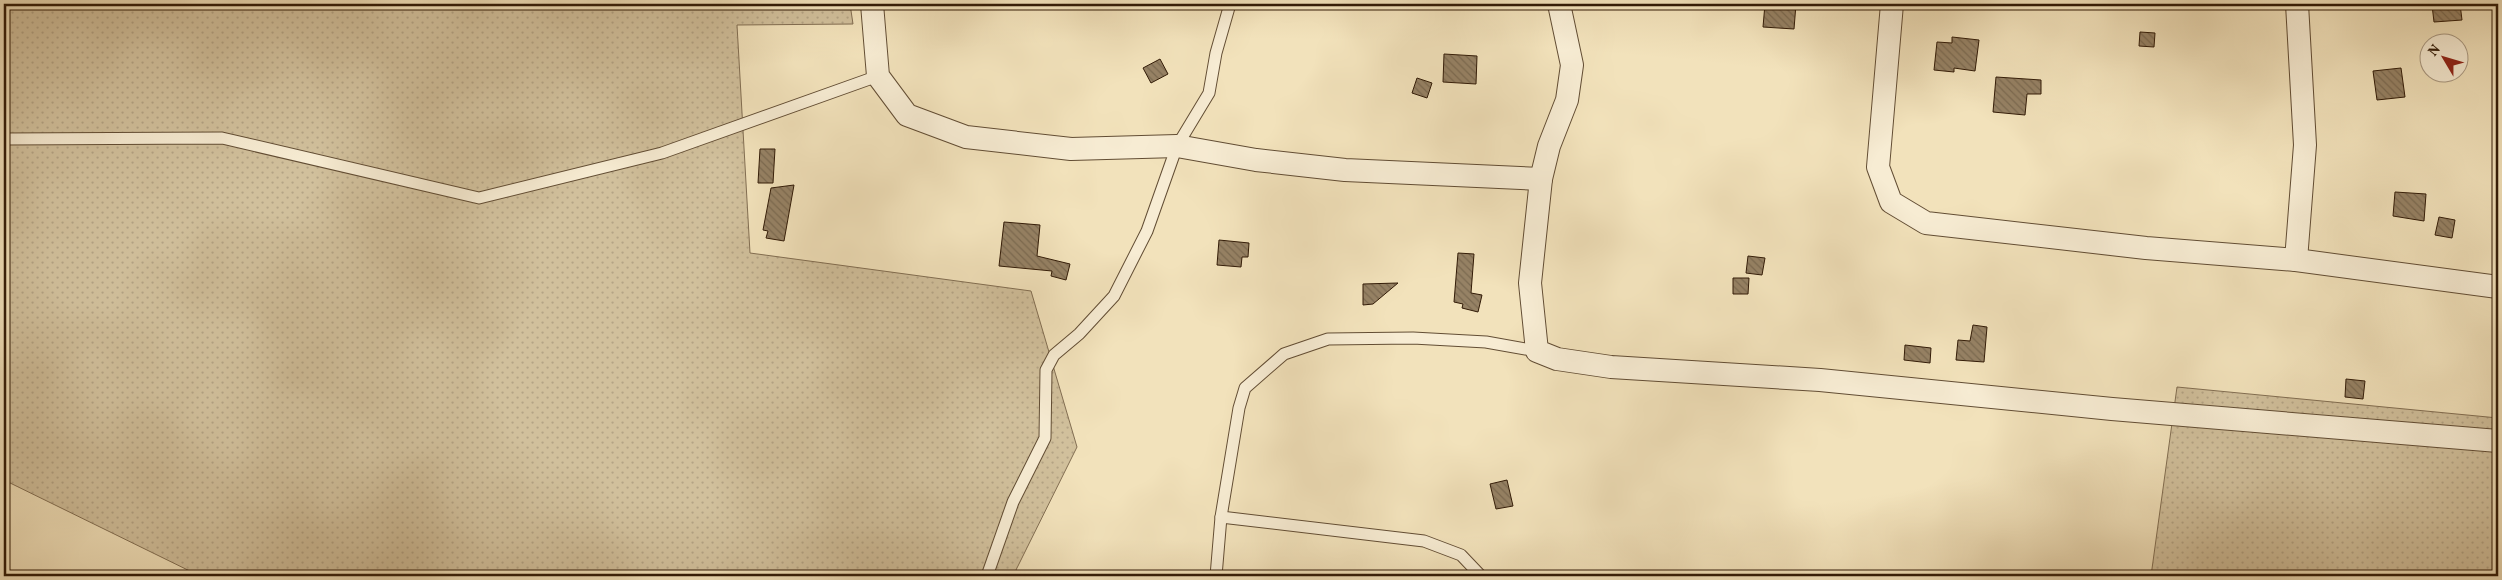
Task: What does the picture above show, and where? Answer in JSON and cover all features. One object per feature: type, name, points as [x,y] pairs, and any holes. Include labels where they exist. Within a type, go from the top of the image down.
[{"type":"street","points":[[872,4],[878,76],[907,115],[966,138],[1071,150],[1177,146],[1256,160],[1345,170],[1541,179]]},
{"type":"street","points":[[1559,4],[1572,65],[1567,100],[1549,146],[1541,179],[1530,282],[1537,351],[1557,359],[1611,367],[1820,380],[2112,409],[2498,441]]},
{"type":"street","points":[[1892,4],[1878,167],[1891,202],[1926,223],[2146,248],[2296,260],[2498,287]]},
{"type":"street","points":[[2296,4],[2305,145],[2296,260]]},
{"type":"lane","points":[[987,576],[1013,502],[1044,438],[1046,370],[1054,355],[1079,334],[1114,296],[1147,231],[1177,146],[1209,93],[1216,53],[1230,4]]},
{"type":"lane","points":[[4,139],[222,138],[479,198],[662,153],[878,76]]},
{"type":"lane","points":[[1216,576],[1222,517],[1239,408],[1245,388],[1284,354],[1328,340],[1413,338],[1486,342],[1537,351]]},
{"type":"lane","points":[[1222,517],[1424,542],[1461,555],[1481,576]]},
{"type":"shaded area","points":[[4,4],[850,4],[853,24],[737,25],[750,253],[1031,291],[1077,447],[1013,576],[200,576],[4,480]]},
{"type":"shaded area","points":[[2177,387],[2498,418],[2498,576],[2151,576]]},
{"type":"building","points":[[1765,4],[1796,4],[1794,29],[1763,27]]},
{"type":"building","points":[[2460,4],[2462,20],[2434,22],[2432,5]]},
{"type":"building","points":[[2140,32],[2155,33],[2154,47],[2139,46]]},
{"type":"building","points":[[1952,37],[1979,40],[1975,71],[1954,68],[1954,72],[1934,70],[1937,42],[1952,43]]},
{"type":"building","points":[[1444,54],[1477,56],[1476,84],[1443,82]]},
{"type":"building","points":[[1160,59],[1168,74],[1151,83],[1143,68]]},
{"type":"building","points":[[2401,68],[2405,97],[2377,100],[2373,71]]},
{"type":"building","points":[[1996,77],[2041,80],[2041,94],[2027,94],[2025,115],[1993,112]]},
{"type":"building","points":[[1417,78],[1432,83],[1427,98],[1412,93]]},
{"type":"building","points":[[760,149],[775,149],[773,183],[758,183]]},
{"type":"building","points":[[794,185],[784,241],[766,238],[768,231],[763,230],[771,188]]},
{"type":"building","points":[[2395,192],[2426,194],[2424,221],[2393,216]]},
{"type":"building","points":[[2439,217],[2455,220],[2452,238],[2435,235]]},
{"type":"building","points":[[1004,222],[1040,225],[1037,256],[1070,264],[1066,280],[1051,276],[1052,271],[999,266]]},
{"type":"building","points":[[1219,240],[1249,243],[1248,257],[1242,257],[1241,267],[1217,265]]},
{"type":"building","points":[[1458,253],[1474,254],[1471,293],[1482,295],[1478,312],[1462,308],[1463,304],[1454,302]]},
{"type":"building","points":[[1748,256],[1765,258],[1762,275],[1746,273]]},
{"type":"building","points":[[1733,278],[1749,278],[1748,294],[1733,294]]},
{"type":"building","points":[[1398,283],[1373,304],[1363,305],[1363,284]]},
{"type":"building","points":[[1973,325],[1987,327],[1984,362],[1956,360],[1958,340],[1970,341]]},
{"type":"building","points":[[1905,345],[1931,348],[1930,363],[1904,360]]},
{"type":"building","points":[[2346,379],[2365,381],[2363,399],[2345,397]]},
{"type":"building","points":[[1507,480],[1513,506],[1496,509],[1490,484]]}]
